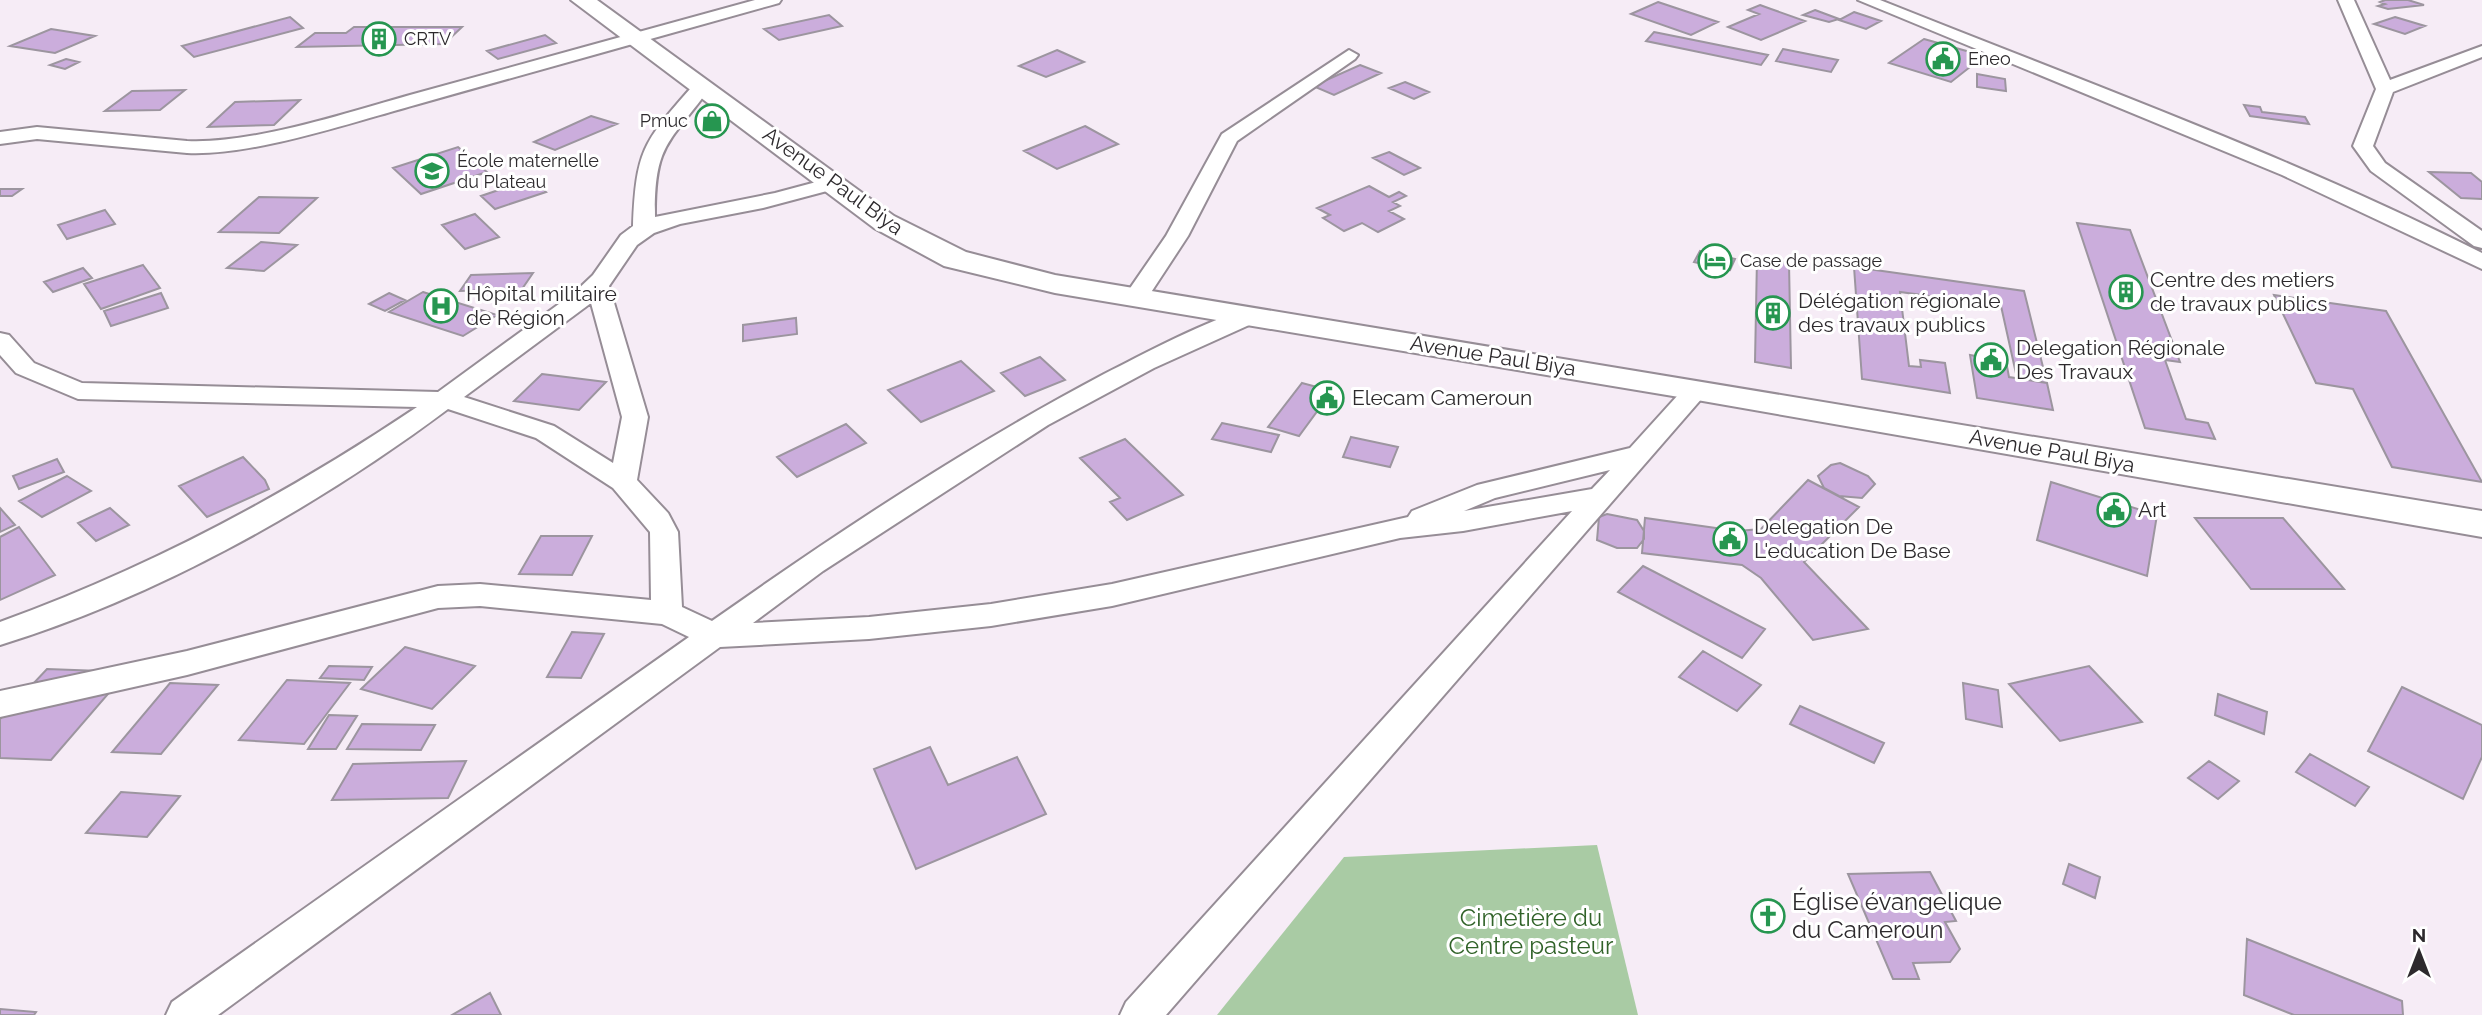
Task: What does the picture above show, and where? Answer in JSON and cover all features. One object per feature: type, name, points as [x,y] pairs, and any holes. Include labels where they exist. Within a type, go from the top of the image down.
[{"type":"main road","name":"Avenue Paul Biya","points":[[582,0],[835,183],[884,222],[955,259],[1000,272],[2482,524]]},
{"type":"street","points":[[0,138],[37,133],[187,147],[226,145],[357,116],[773,0]]},
{"type":"street","points":[[1867,0],[2289,170],[2412,226],[2482,262]]},
{"type":"street","points":[[2346,0],[2385,89],[2363,146],[2368,157],[2482,241]]},
{"type":"street","points":[[1136,297],[1177,236],[1229,138],[1349,55]]},
{"type":"street","points":[[2385,89],[2478,56]]},
{"type":"street","points":[[644,229],[646,176],[651,154],[664,132],[702,86]]},
{"type":"street","points":[[0,634],[95,599],[211,544],[271,511],[446,400],[597,285],[624,244],[644,229],[680,217],[790,197],[835,183]]},
{"type":"street","points":[[597,285],[635,417],[623,482]]},
{"type":"street","points":[[186,1015],[716,636],[771,591],[1039,419],[1145,363],[1250,316]]},
{"type":"street","points":[[0,340],[25,368],[78,391],[446,400],[545,432],[623,482],[651,510],[664,532],[667,613]]},
{"type":"street","points":[[1140,1015],[1697,389]]},
{"type":"street","points":[[1400,528],[1487,491],[1639,454]]},
{"type":"street","points":[[0,704],[187,663],[438,597],[480,595],[667,613],[716,636],[869,628],[1004,613],[1112,596],[1400,528],[1463,521],[1601,497]]},
{"type":"green space","name":"Cimetière du Centre pasteur","points":[[1597,845],[1638,1015],[1217,1015],[1344,857]]},
{"type":"building","points":[[2408,0],[2424,5],[2388,9],[2378,6],[2385,4],[2380,2]]},
{"type":"building","points":[[1658,2],[1718,22],[1691,35],[1631,14]]},
{"type":"building","points":[[1760,5],[1805,21],[1761,40],[1728,27],[1759,14],[1748,10]]},
{"type":"building","points":[[1815,10],[1839,19],[1829,22],[1803,15]]},
{"type":"building","points":[[1854,12],[1881,21],[1866,29],[1839,20]]},
{"type":"building","points":[[829,15],[842,26],[779,40],[764,29]]},
{"type":"building","points":[[290,17],[303,28],[194,57],[182,46]]},
{"type":"building","points":[[2395,17],[2425,26],[2405,34],[2374,24]]},
{"type":"building","name":"CRTV","points":[[354,27],[462,27],[444,44],[297,47],[315,33],[346,33]]},
{"type":"building","points":[[51,29],[95,36],[55,53],[10,46]]},
{"type":"building","points":[[1654,32],[1768,55],[1761,65],[1646,41]]},
{"type":"building","points":[[545,35],[556,43],[498,59],[487,51]]},
{"type":"building","points":[[1924,39],[1984,56],[1951,82],[1889,63]]},
{"type":"building","points":[[1783,49],[1838,60],[1831,72],[1776,61]]},
{"type":"building","points":[[1057,50],[1084,62],[1046,77],[1019,66]]},
{"type":"building","points":[[66,59],[79,62],[65,69],[50,65]]},
{"type":"building","points":[[1360,65],[1381,73],[1334,95],[1313,86]]},
{"type":"building","points":[[1977,74],[2005,79],[2006,91],[1977,87]]},
{"type":"building","points":[[1405,82],[1429,92],[1414,99],[1389,88]]},
{"type":"building","points":[[185,90],[160,110],[105,111],[132,91]]},
{"type":"building","points":[[300,100],[274,125],[208,127],[235,102]]},
{"type":"building","points":[[2244,105],[2260,107],[2262,112],[2305,117],[2309,124],[2250,116]]},
{"type":"building","points":[[591,116],[617,124],[555,150],[534,142]]},
{"type":"building","points":[[1085,126],[1118,144],[1057,169],[1024,151]]},
{"type":"building","points":[[458,147],[487,172],[421,194],[393,168]]},
{"type":"building","points":[[1389,152],[1420,168],[1404,175],[1373,158]]},
{"type":"building","points":[[2429,172],[2471,173],[2482,182],[2482,199],[2461,198]]},
{"type":"building","points":[[531,179],[546,192],[495,209],[481,196]]},
{"type":"building","points":[[1369,186],[1389,197],[1399,192],[1406,196],[1393,202],[1400,206],[1389,211],[1404,219],[1378,232],[1362,223],[1344,231],[1323,218],[1330,215],[1317,208]]},
{"type":"building","points":[[0,189],[22,189],[12,196],[0,196]]},
{"type":"building","points":[[259,197],[317,198],[279,233],[219,232]]},
{"type":"building","points":[[105,210],[115,224],[67,239],[58,225]]},
{"type":"building","points":[[475,214],[499,237],[465,249],[442,225]]},
{"type":"building","name":"Centre des metiers de travaux publics","points":[[2077,223],[2130,230],[2180,362],[2165,360],[2186,419],[2208,423],[2215,439],[2145,428]]},
{"type":"building","points":[[261,242],[297,245],[264,271],[227,268]]},
{"type":"building","name":"Case de passage","points":[[1700,251],[1735,259],[1730,270],[1694,262]]},
{"type":"building","name":"Délégation régionale des travaux publics","points":[[1757,258],[1789,263],[1791,368],[1755,362]]},
{"type":"building","points":[[143,265],[160,288],[101,309],[84,284]]},
{"type":"building","points":[[1854,267],[2024,291],[2047,383],[2017,378],[2001,306],[1900,292],[1909,366],[1921,367],[1920,360],[1945,363],[1950,393],[1862,379]]},
{"type":"building","points":[[83,268],[92,278],[53,292],[44,282]]},
{"type":"building","points":[[533,273],[522,289],[460,291],[471,275]]},
{"type":"building","points":[[423,292],[497,315],[463,336],[389,312]]},
{"type":"building","points":[[161,293],[168,308],[111,326],[104,311]]},
{"type":"building","points":[[389,293],[405,300],[385,311],[369,304]]},
{"type":"building","points":[[2274,295],[2386,311],[2482,482],[2392,467],[2353,389],[2316,383]]},
{"type":"building","points":[[796,318],[797,334],[743,341],[743,325]]},
{"type":"building","points":[[1970,355],[2006,361],[2009,377],[2047,383],[2053,410],[1977,398]]},
{"type":"building","points":[[1040,357],[1065,380],[1025,396],[1001,373]]},
{"type":"building","points":[[961,361],[994,391],[921,422],[888,390]]},
{"type":"building","points":[[542,374],[606,382],[579,410],[514,401]]},
{"type":"building","points":[[1302,383],[1332,391],[1299,436],[1268,427]]},
{"type":"building","points":[[1222,423],[1279,435],[1271,452],[1212,439]]},
{"type":"building","points":[[846,424],[866,443],[797,477],[777,457]]},
{"type":"building","points":[[1351,437],[1398,447],[1390,467],[1343,457]]},
{"type":"building","points":[[1125,439],[1183,495],[1127,520],[1110,502],[1120,498],[1080,458]]},
{"type":"building","points":[[243,457],[265,480],[269,489],[207,517],[179,486]]},
{"type":"building","points":[[57,459],[64,472],[19,489],[13,476]]},
{"type":"building","points":[[1840,463],[1868,476],[1875,484],[1862,498],[1839,496],[1824,488],[1818,476],[1831,465]]},
{"type":"building","points":[[67,476],[91,491],[42,517],[19,501]]},
{"type":"building","points":[[1808,480],[1859,507],[1804,562],[1868,629],[1813,640],[1761,578],[1742,565],[1642,553],[1645,518],[1737,531],[1761,529]]},
{"type":"building","points":[[2051,482],[2157,515],[2147,576],[2037,540]]},
{"type":"building","points":[[0,508],[15,525],[0,532]]},
{"type":"building","points":[[110,508],[129,525],[96,541],[78,523]]},
{"type":"building","points":[[1607,514],[1637,520],[1644,531],[1644,539],[1637,548],[1617,548],[1597,540],[1599,517]]},
{"type":"building","points":[[2195,518],[2283,518],[2344,589],[2251,589]]},
{"type":"building","points":[[19,527],[55,575],[0,600],[0,537]]},
{"type":"building","points":[[541,536],[592,536],[572,575],[519,574]]},
{"type":"building","points":[[1643,566],[1765,629],[1742,658],[1618,592]]},
{"type":"building","points":[[572,632],[604,634],[581,678],[547,677]]},
{"type":"building","points":[[405,647],[475,666],[432,709],[361,689]]},
{"type":"building","points":[[1703,651],[1761,685],[1737,711],[1679,677]]},
{"type":"building","points":[[329,666],[372,667],[364,680],[320,678]]},
{"type":"building","points":[[2089,666],[2142,722],[2060,741],[2009,684]]},
{"type":"building","points":[[47,669],[127,672],[51,760],[0,758],[0,719]]},
{"type":"building","points":[[287,680],[350,683],[304,744],[239,740]]},
{"type":"building","points":[[170,683],[218,685],[161,754],[112,752]]},
{"type":"building","points":[[1963,683],[1998,690],[2002,727],[1966,719]]},
{"type":"building","points":[[2402,687],[2482,725],[2482,757],[2463,799],[2368,751]]},
{"type":"building","points":[[2218,694],[2267,712],[2264,734],[2215,715]]},
{"type":"building","points":[[1800,706],[1884,743],[1874,763],[1790,724]]},
{"type":"building","points":[[329,715],[357,716],[336,749],[308,749]]},
{"type":"building","points":[[362,724],[435,725],[421,750],[347,749]]},
{"type":"building","points":[[930,747],[948,785],[1017,757],[1046,814],[916,869],[874,769]]},
{"type":"building","points":[[2310,754],[2369,787],[2355,806],[2296,772]]},
{"type":"building","points":[[466,761],[448,798],[332,800],[353,764]]},
{"type":"building","points":[[2209,761],[2239,781],[2218,799],[2188,778]]},
{"type":"building","points":[[121,792],[180,796],[147,837],[86,833]]},
{"type":"building","points":[[2069,864],[2100,877],[2095,898],[2063,884]]},
{"type":"building","points":[[1930,872],[1956,921],[1945,922],[1960,949],[1950,962],[1913,963],[1919,979],[1893,979],[1848,874]]},
{"type":"building","points":[[2247,939],[2402,1001],[2403,1015],[2294,1015],[2244,995]]},
{"type":"building","points":[[490,993],[501,1015],[452,1015]]},
{"type":"building","points":[[0,1009],[36,1012],[34,1015],[0,1015]]},
{"type":"place","name":"CRTV","points":[[379,39]]},
{"type":"place","name":"Eneo","points":[[1943,59]]},
{"type":"place","name":"Pmuc","points":[[712,121]]},
{"type":"place","name":"École maternelle du Plateau","points":[[432,171]]},
{"type":"place","name":"Case de passage","points":[[1715,261]]},
{"type":"place","name":"Centre des metiers de travaux publics","points":[[2126,292]]},
{"type":"place","name":"Hôpital militaire de Région","points":[[441,306]]},
{"type":"place","name":"Délégation régionale des travaux publics","points":[[1773,313]]},
{"type":"place","name":"Delegation Régionale Des Travaux","points":[[1991,360]]},
{"type":"place","name":"Elecam Cameroun","points":[[1327,398]]},
{"type":"place","name":"Art","points":[[2114,510]]},
{"type":"place","name":"Delegation De L'education De Base","points":[[1730,539]]},
{"type":"place","name":"Église évangelique du Cameroun","points":[[1768,916]]}]
